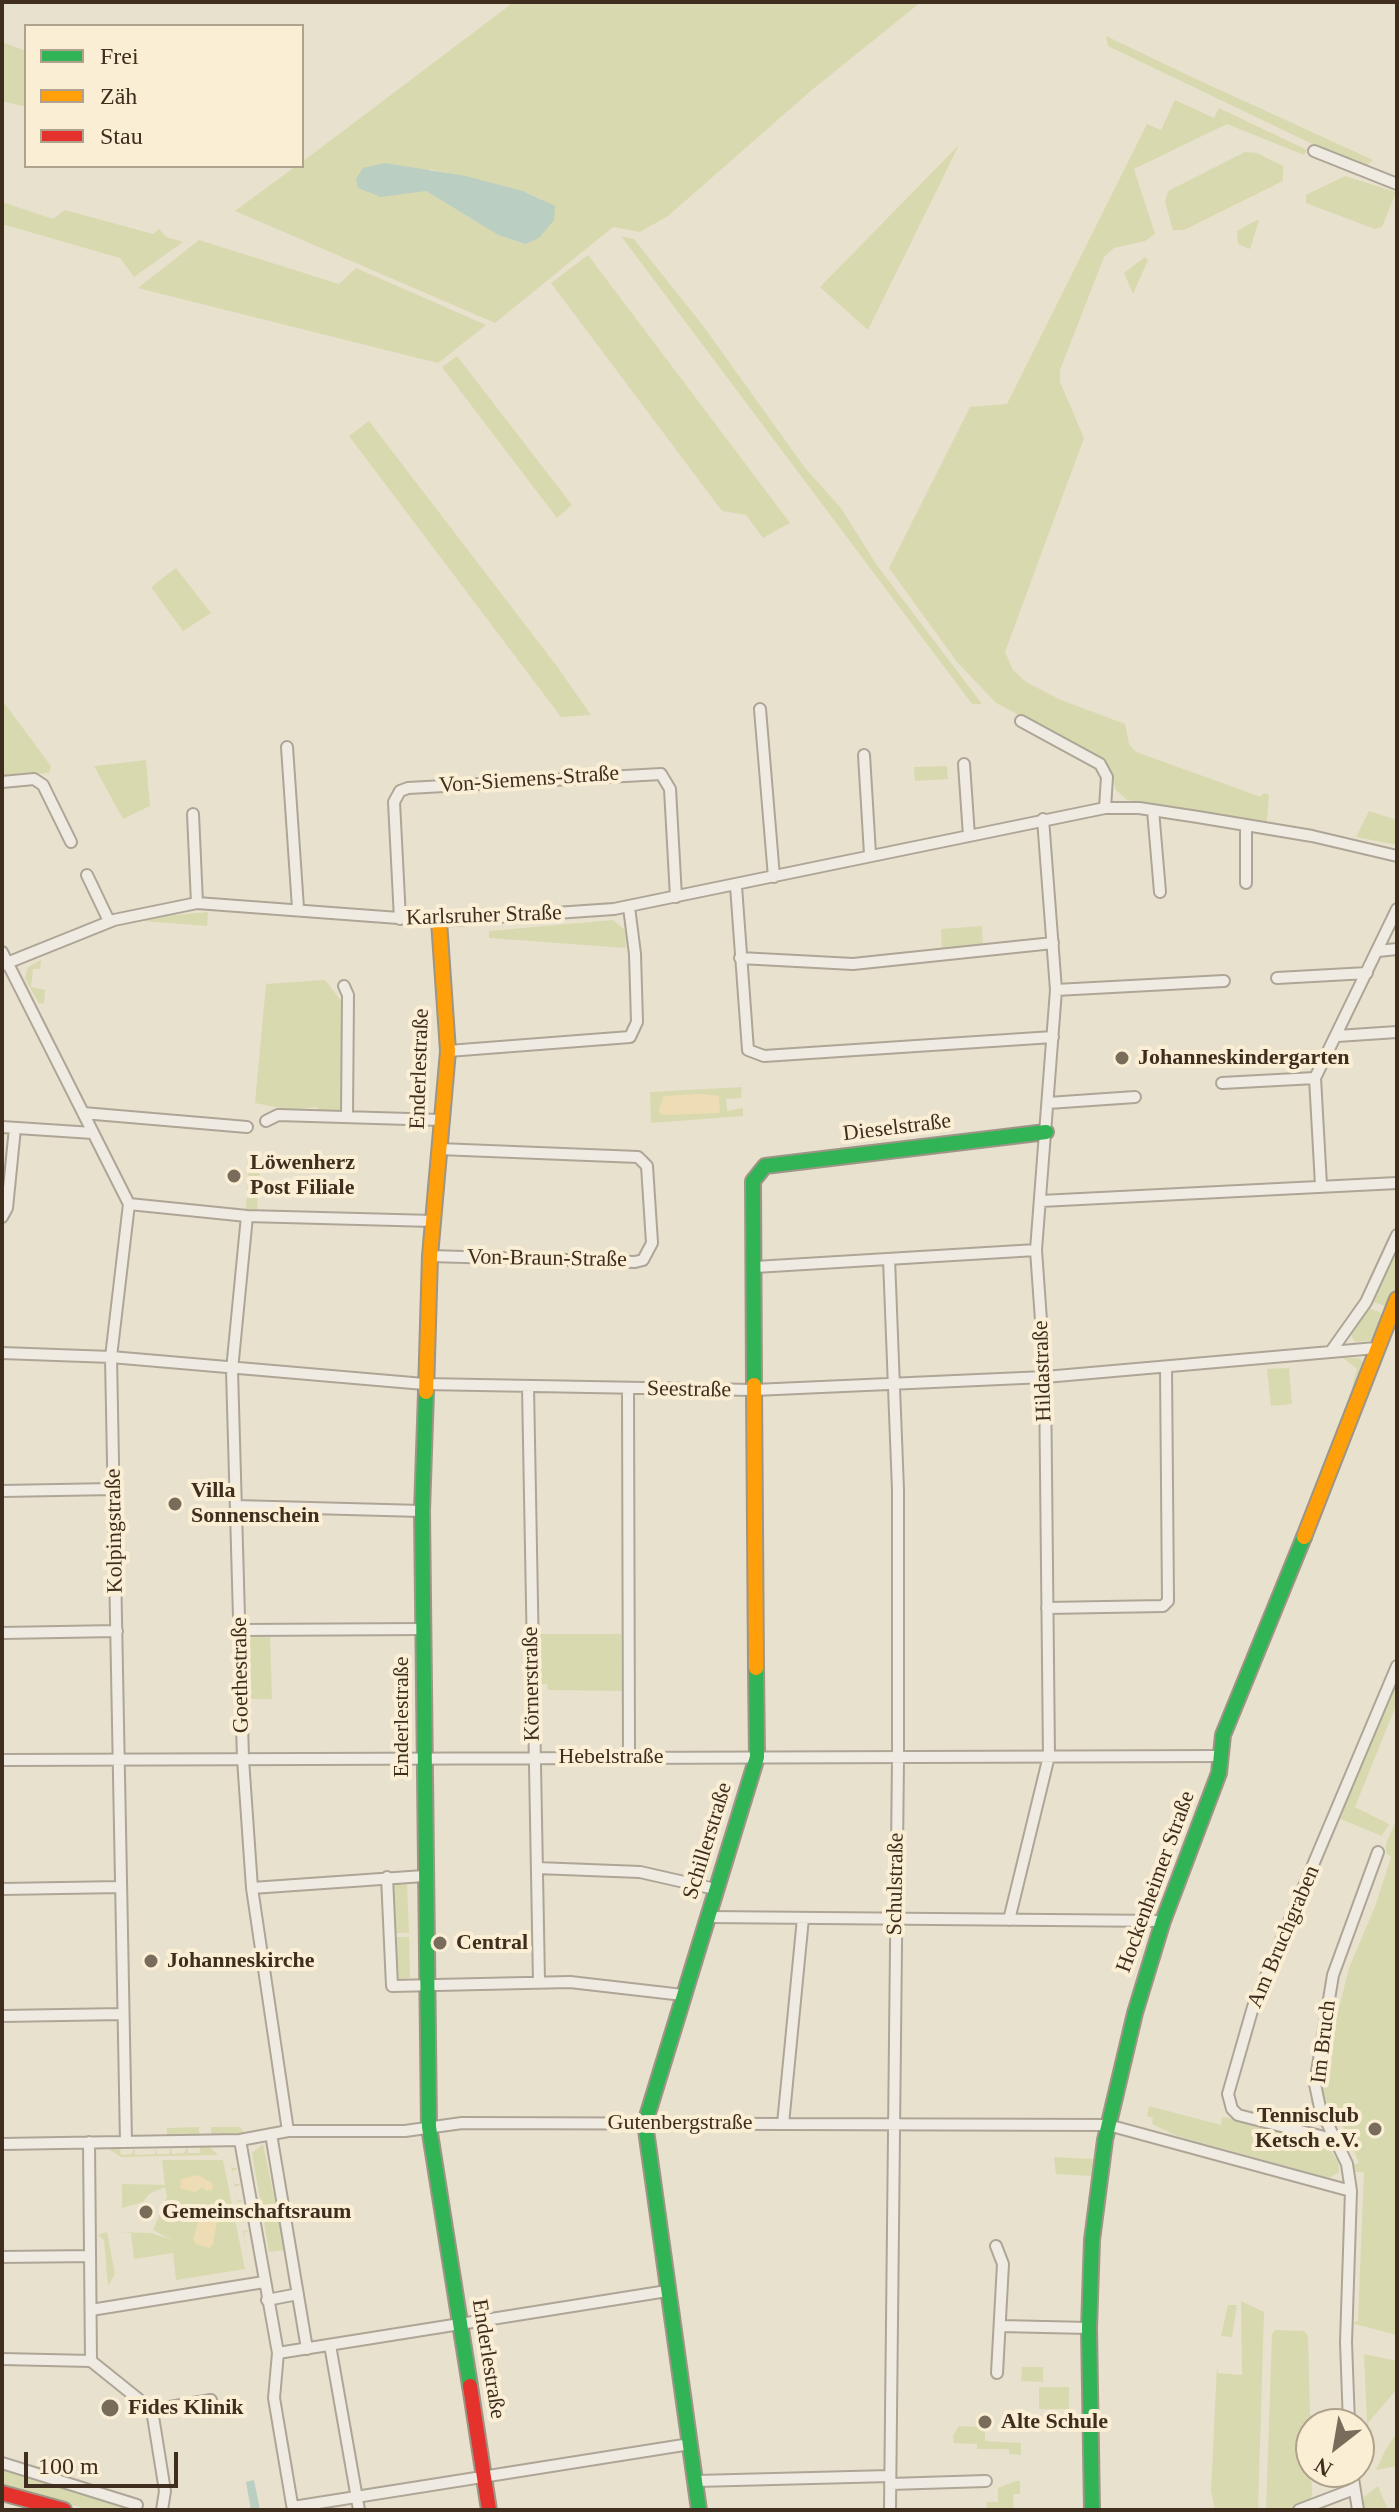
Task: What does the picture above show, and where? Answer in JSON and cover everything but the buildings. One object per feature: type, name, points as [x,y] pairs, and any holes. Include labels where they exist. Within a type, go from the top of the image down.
[{"type":"street","points":[[1314,151],[1397,184]]},
{"type":"street","points":[[760,709],[774,877]]},
{"type":"street","points":[[1021,721],[1100,764],[1107,777],[1105,808]]},
{"type":"street","points":[[287,747],[298,908]]},
{"type":"street","points":[[864,755],[870,854]]},
{"type":"street","points":[[964,764],[969,836]]},
{"type":"street","name":"Von-Siemens-Straße","points":[[400,919],[394,802],[400,791],[408,788],[661,774],[670,789],[676,897]]},
{"type":"street","points":[[2,782],[34,779],[43,785],[71,842]]},
{"type":"street","name":"Karlsruher Straße","points":[[4,960],[109,921],[197,903],[298,908],[439,921],[629,907],[736,886],[870,854],[1105,808],[1153,810],[1312,836],[1397,856]]},
{"type":"street","points":[[1153,810],[1160,892]]},
{"type":"street","points":[[193,814],[197,903]]},
{"type":"street","name":"Hildastraße","points":[[1009,1920],[1049,1756],[1045,1377],[1036,1250],[1056,990],[1043,819]]},
{"type":"street","points":[[1246,827],[1246,883]]},
{"type":"street","points":[[87,875],[109,921]]},
{"type":"street","points":[[736,886],[748,1050],[764,1056],[1053,1037]]},
{"type":"street","points":[[448,1051],[630,1037],[637,1022],[635,954],[629,907]]},
{"type":"street","points":[[1321,1185],[1315,1078],[1397,909]]},
{"type":"street","name":"Enderlestraße","points":[[439,921],[448,1051],[430,1256],[422,1511],[429,2127],[489,2510]]},
{"type":"street","points":[[740,958],[875,963],[1053,943]]},
{"type":"street","points":[[1378,951],[1397,949]]},
{"type":"street","points":[[4,960],[129,1204],[247,1216],[433,1221]]},
{"type":"street","points":[[1277,978],[1367,973]]},
{"type":"street","points":[[1056,990],[1224,981]]},
{"type":"street","points":[[344,986],[348,995],[347,1116]]},
{"type":"street","points":[[1337,1036],[1397,1032]]},
{"type":"street","points":[[1222,1083],[1315,1078]]},
{"type":"street","points":[[1048,1103],[1135,1097]]},
{"type":"street","points":[[83,1113],[247,1127]]},
{"type":"street","points":[[266,1121],[278,1115],[441,1120]]},
{"type":"street","points":[[2,1127],[93,1133]]},
{"type":"street","points":[[2,1217],[7,1208],[15,1128]]},
{"type":"street","name":"Dieselstraße","points":[[756,1173],[765,1166],[1046,1132]]},
{"type":"street","name":"Von-Braun-Straße","points":[[430,1256],[635,1262],[649,1253],[652,1243],[647,1166],[638,1157],[439,1149]]},
{"type":"street","name":"Schillerstraße","points":[[699,2510],[645,2123],[757,1757],[756,1173]]},
{"type":"street","points":[[1041,1201],[1397,1183]]},
{"type":"street","name":"Kolpingstraße","points":[[126,2142],[111,1357],[129,1204]]},
{"type":"street","name":"Goethestraße","points":[[247,1216],[232,1370],[243,1759],[252,1888],[288,2131]]},
{"type":"street","points":[[1332,1350],[1366,1302],[1397,1235]]},
{"type":"street","points":[[755,1267],[1036,1250]]},
{"type":"street","name":"Schulstraße","points":[[889,1259],[895,1385],[898,1757],[890,2510]]},
{"type":"street","name":"Hockenheimer Straße","points":[[1092,2510],[1089,2328],[1092,2240],[1108,2125],[1140,1992],[1163,1921],[1219,1773],[1223,1735],[1271,1623],[1397,1299]]},
{"type":"street","name":"Seestraße","points":[[2,1353],[111,1357],[232,1370],[424,1384],[754,1390],[1045,1377],[1376,1348]]},
{"type":"street","points":[[1047,1608],[1163,1606],[1168,1601],[1166,1367]]},
{"type":"street","name":"Körnerstraße","points":[[528,1387],[539,1981]]},
{"type":"street","points":[[628,1389],[629,1757]]},
{"type":"street","points":[[2,1491],[114,1489]]},
{"type":"street","points":[[236,1506],[422,1511]]},
{"type":"street","points":[[240,1630],[424,1629]]},
{"type":"street","points":[[2,1633],[117,1631]]},
{"type":"street","name":"Am Bruchgraben","points":[[1336,2140],[1238,2115],[1232,2109],[1228,2094],[1253,2007],[1397,1666]]},
{"type":"street","name":"Hebelstraße","points":[[2,1760],[1221,1756]]},
{"type":"street","name":"Im Bruch","points":[[1348,2408],[1346,2342],[1351,2191],[1347,2164],[1320,2108],[1315,2084],[1333,1975],[1378,1852]]},
{"type":"street","points":[[537,1868],[640,1872],[715,1889]]},
{"type":"street","points":[[252,1888],[424,1876]]},
{"type":"street","points":[[387,1877],[392,1986],[539,1981],[606,1984],[683,1995]]},
{"type":"street","points":[[2,1889],[121,1887]]},
{"type":"street","points":[[707,1917],[1163,1921]]},
{"type":"street","points":[[783,2124],[803,1918]]},
{"type":"street","points":[[2,2016],[123,2014]]},
{"type":"street","name":"Gutenbergstraße","points":[[2,2144],[240,2140],[288,2131],[405,2131],[462,2123],[1108,2125],[1351,2191]]},
{"type":"street","points":[[271,2134],[307,2349]]},
{"type":"street","points":[[240,2140],[278,2353],[274,2398],[293,2509],[357,2496],[690,2444]]},
{"type":"street","points":[[89,2142],[91,2361]]},
{"type":"street","points":[[996,2246],[1003,2264],[997,2373]]},
{"type":"street","points":[[2,2257],[90,2256]]},
{"type":"street","points":[[91,2310],[264,2282]]},
{"type":"street","points":[[278,2353],[667,2291]]},
{"type":"street","points":[[267,2300],[298,2294]]},
{"type":"street","points":[[1000,2326],[1089,2328]]},
{"type":"street","points":[[330,2345],[359,2510]]},
{"type":"street","points":[[2,2359],[91,2361],[152,2410],[165,2491],[162,2510]]},
{"type":"street","points":[[152,2410],[211,2400]]},
{"type":"street","points":[[2,2463],[137,2505]]},
{"type":"street","points":[[696,2481],[986,2481]]},
{"type":"street","points":[[1299,2510],[1354,2489],[1358,2510]]},
{"type":"street","points":[[2,2493],[64,2510]]},
{"type":"green space","points":[[514,2],[921,2],[813,89],[668,216],[640,232],[613,227],[495,323],[235,211],[293,168],[304,168],[304,160]],"holes":[[[430,169],[523,191],[543,200],[525,244],[498,235],[426,191]]]},
{"type":"green space","points":[[1106,36],[1373,160],[1365,167],[1331,153],[1108,46]]},
{"type":"green space","points":[[2,42],[24,50],[24,106],[2,101]]},
{"type":"green space","points":[[1175,100],[1214,118],[1219,108],[1307,150],[1304,155],[1227,124],[1134,169],[1155,234],[1145,241],[1114,248],[1104,257],[1060,370],[1060,382],[1084,438],[1005,652],[1013,670],[1026,682],[1061,700],[1125,724],[1129,744],[1136,752],[1261,797],[1263,793],[1269,795],[1267,820],[1261,825],[1127,800],[1116,790],[1110,770],[1096,755],[996,703],[957,662],[889,568],[970,407],[1007,404],[1147,124],[1161,130]]},
{"type":"green space","points":[[959,145],[868,330],[820,287]]},
{"type":"green space","points":[[1245,152],[1257,153],[1283,166],[1283,181],[1184,230],[1173,230],[1165,202],[1168,191]]},
{"type":"green space","points":[[1345,176],[1396,192],[1382,227],[1375,229],[1306,203],[1306,195]]},
{"type":"green space","points":[[2,202],[53,219],[65,210],[153,234],[159,229],[166,237],[183,242],[134,277],[120,258],[2,224]]},
{"type":"green space","points":[[1257,220],[1250,249],[1238,244],[1237,231]]},
{"type":"green space","points":[[621,236],[634,239],[704,327],[805,468],[841,508],[876,564],[982,704],[972,704]]},
{"type":"green space","points":[[199,240],[339,284],[356,268],[486,325],[438,363],[138,288]]},
{"type":"green space","points":[[588,255],[790,523],[763,538],[746,515],[722,511],[551,283]]},
{"type":"green space","points":[[1145,257],[1148,260],[1133,294],[1124,273]]},
{"type":"green space","points":[[457,356],[572,505],[557,518],[442,367]]},
{"type":"green space","points":[[369,421],[591,715],[561,717],[349,436]]},
{"type":"green space","points":[[176,568],[211,613],[183,631],[151,587]]},
{"type":"green space","points":[[2,700],[51,766],[49,773],[2,776]]},
{"type":"green space","points":[[146,760],[150,806],[123,819],[94,766]]},
{"type":"green space","points":[[947,766],[948,779],[915,781],[914,767]]},
{"type":"green space","points":[[1369,811],[1394,819],[1397,817],[1397,845],[1356,837]]},
{"type":"green space","points":[[208,912],[207,926],[143,921],[164,916]]},
{"type":"green space","points":[[613,920],[625,930],[626,948],[489,938],[489,931]]},
{"type":"green space","points":[[982,926],[983,947],[942,950],[941,929]]},
{"type":"green space","points":[[41,960],[40,969],[33,969],[31,987],[45,990],[44,1003],[39,1004],[25,978],[28,967]]},
{"type":"green space","points":[[325,980],[343,1003],[342,1111],[318,1110],[317,1107],[290,1110],[255,1103],[266,984]]},
{"type":"green space","points":[[742,1087],[741,1098],[726,1099],[727,1111],[743,1108],[743,1116],[651,1123],[650,1092]]},
{"type":"green space","points":[[249,1167],[260,1168],[257,1210],[246,1209]]},
{"type":"green space","points":[[1397,1245],[1397,1284],[1387,1307],[1372,1301]]},
{"type":"green space","points":[[1369,1308],[1386,1315],[1374,1340],[1355,1342],[1350,1333]]},
{"type":"green space","points":[[1343,1358],[1359,1358],[1364,1364],[1345,1413],[1357,1369]]},
{"type":"green space","points":[[1289,1368],[1292,1404],[1271,1406],[1267,1369]]},
{"type":"green space","points":[[539,1634],[621,1634],[622,1691],[548,1690],[547,1684],[540,1684]]},
{"type":"green space","points":[[251,1637],[270,1637],[272,1699],[248,1699],[246,1643]]},
{"type":"green space","points":[[1397,1676],[1397,1703],[1355,1807],[1389,1824],[1382,1836],[1340,1819]]},
{"type":"green space","name":"Tennisclub Ketsch e.V.","points":[[1397,1819],[1397,2335],[1351,2323],[1358,2321],[1364,2172],[1355,2172],[1353,2165],[1359,2163],[1340,2121],[1330,2114],[1319,2079],[1320,2074],[1329,2074],[1332,2036],[1349,1968],[1376,1904],[1391,1857],[1386,1853],[1386,1843]]},
{"type":"green space","points":[[407,1884],[409,1933],[393,1933],[390,1885]]},
{"type":"green space","points":[[394,1937],[409,1937],[410,1978],[396,1979]]},
{"type":"green space","points":[[1149,2106],[1221,2125],[1222,2117],[1235,2119],[1327,2144],[1338,2162],[1339,2172],[1329,2178],[1177,2136],[1152,2124],[1153,2118],[1147,2116]]},
{"type":"green space","points":[[199,2127],[199,2137],[167,2137],[167,2128]]},
{"type":"green space","points":[[211,2127],[240,2127],[245,2134],[211,2136]]},
{"type":"green space","points":[[263,2144],[285,2250],[269,2252],[252,2153]]},
{"type":"green space","points":[[171,2146],[172,2154],[184,2153],[188,2146],[188,2153],[200,2153],[200,2146],[208,2146],[218,2155],[121,2157],[107,2148],[120,2147],[121,2155],[132,2154],[134,2147],[135,2155],[155,2154],[155,2147],[157,2154],[169,2154]]},
{"type":"green space","points":[[1054,2157],[1094,2159],[1092,2176],[1056,2174]]},
{"type":"green space","points":[[162,2160],[223,2160],[245,2269],[176,2280],[173,2253],[134,2259],[131,2233],[118,2232],[151,2233],[172,2240],[153,2230],[167,2197],[165,2187],[149,2194],[143,2202],[122,2208],[122,2184],[165,2185]]},
{"type":"green space","points":[[107,2232],[115,2274],[108,2286],[104,2240],[98,2235]]},
{"type":"green space","points":[[1241,2301],[1264,2312],[1258,2510],[1215,2510],[1211,2491],[1217,2365],[1218,2373],[1242,2375]]},
{"type":"green space","points":[[1228,2305],[1237,2305],[1232,2337],[1221,2336]]},
{"type":"green space","points":[[1275,2330],[1304,2331],[1308,2336],[1310,2408],[1295,2408],[1295,2488],[1312,2488],[1312,2496],[1308,2502],[1286,2510],[1266,2510],[1272,2334]]},
{"type":"green space","points":[[1364,2354],[1397,2361],[1397,2389],[1375,2415],[1375,2408],[1366,2408]]},
{"type":"green space","points":[[1022,2367],[1043,2367],[1043,2382],[1021,2381]]},
{"type":"green space","points":[[1039,2387],[1069,2387],[1069,2409],[1039,2409]]},
{"type":"green space","points":[[959,2426],[985,2427],[985,2441],[1021,2443],[1021,2455],[1009,2454],[1009,2449],[977,2449],[977,2444],[954,2443],[953,2435]]},
{"type":"green space","points":[[1397,2432],[1397,2466],[1376,2470],[1385,2451]]},
{"type":"green space","points":[[2,2470],[29,2473],[131,2510],[91,2510],[2,2488]]},
{"type":"green space","points":[[1020,2481],[1020,2494],[1013,2494],[1014,2510],[986,2510],[987,2502],[998,2502],[998,2488]]},
{"type":"green space","points":[[1378,2486],[1388,2510],[1362,2510],[1364,2497]]},
{"type":"sand","points":[[664,1096],[719,1096],[720,1113],[661,1115],[659,1109]]},
{"type":"sand","points":[[198,2175],[212,2183],[213,2189],[207,2191],[202,2187],[195,2192],[180,2188],[181,2179]]},
{"type":"sand","points":[[203,2206],[217,2221],[213,2244],[209,2248],[193,2240]]},
{"type":"shaded area","points":[[385,163],[466,176],[523,191],[555,206],[554,220],[539,238],[525,244],[498,235],[426,191],[381,197],[358,188],[356,179],[363,168]]},
{"type":"shaded area","points":[[254,2480],[260,2510],[251,2510],[246,2482]]},
{"type":"traffic: fast","points":[[754,1385],[753,1181],[765,1166],[1046,1132]]},
{"type":"traffic: fast","points":[[426,1392],[422,1511],[429,2127],[470,2386]]},
{"type":"traffic: fast","points":[[1092,2510],[1089,2328],[1092,2240],[1105,2140],[1135,2013],[1163,1921],[1219,1773],[1223,1735],[1304,1537]]},
{"type":"traffic: fast","points":[[699,2510],[645,2123],[757,1757],[756,1668]]},
{"type":"traffic: slow","points":[[426,1392],[430,1256],[448,1051],[439,921]]},
{"type":"traffic: slow","points":[[1304,1537],[1397,1299]]},
{"type":"traffic: slow","points":[[754,1385],[756,1668]]},
{"type":"traffic: jam","points":[[470,2386],[489,2510]]},
{"type":"traffic: jam","points":[[2,2493],[64,2510]]},
{"type":"place","name":"Johanneskindergarten","points":[[1122,1058]]},
{"type":"place","name":"Löwenherz Post Filiale","points":[[234,1176]]},
{"type":"place","name":"Villa Sonnenschein","points":[[175,1504]]},
{"type":"place","name":"Central","points":[[440,1943]]},
{"type":"place","name":"Johanneskirche","points":[[151,1961]]},
{"type":"place","name":"Tennisclub Ketsch e.V.","points":[[1375,2129]]},
{"type":"place","name":"Gemeinschaftsraum","points":[[146,2212]]},
{"type":"place","name":"Fides Klinik","points":[[110,2408]]},
{"type":"place","name":"Alte Schule","points":[[985,2422]]}]
